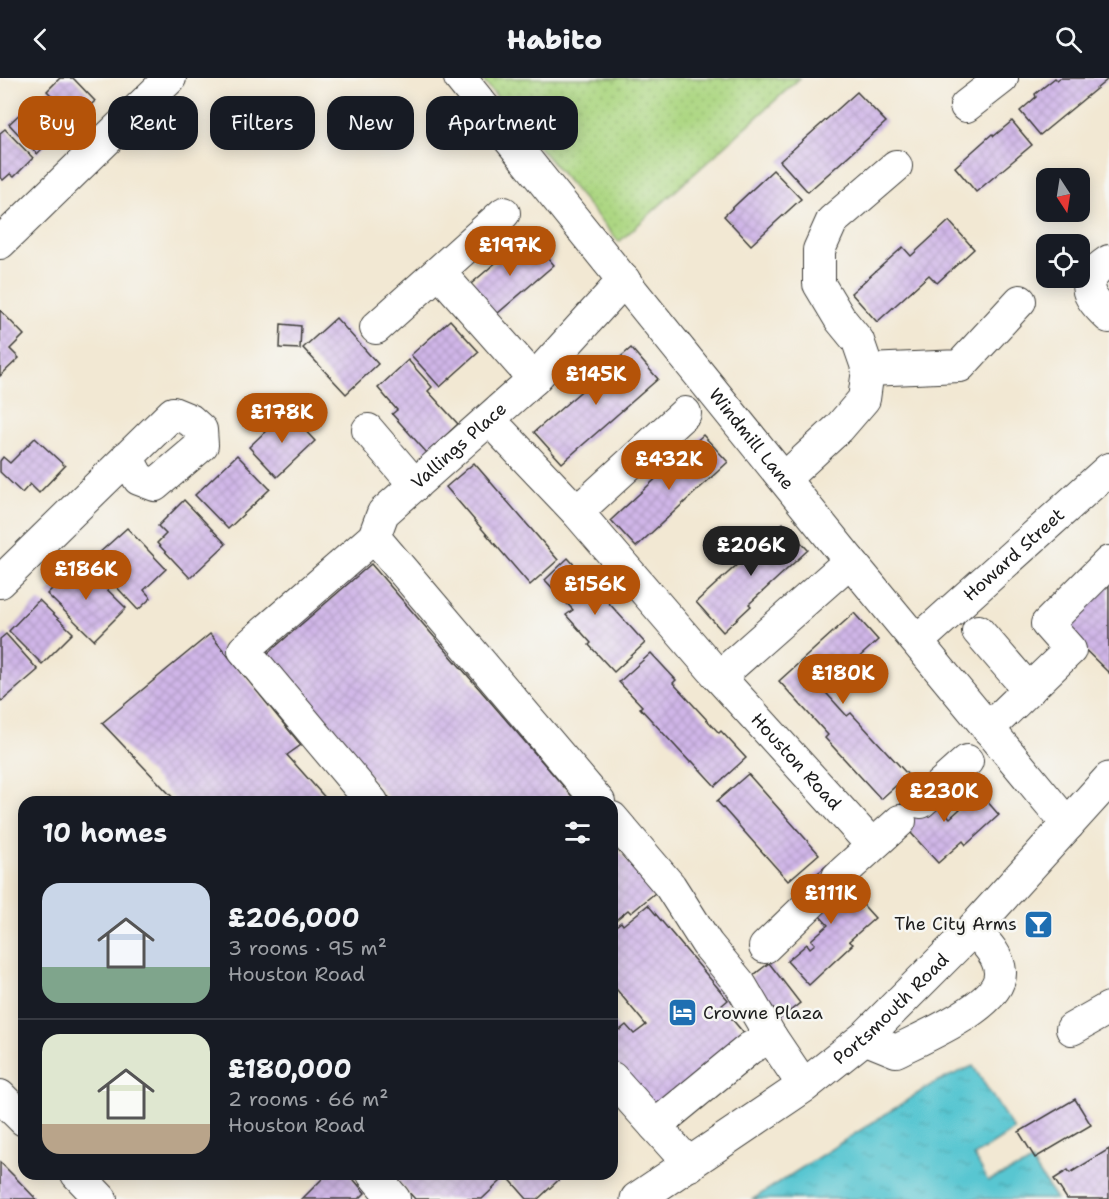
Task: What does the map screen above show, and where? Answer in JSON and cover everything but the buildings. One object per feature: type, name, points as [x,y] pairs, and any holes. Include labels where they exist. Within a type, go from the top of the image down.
[{"type":"main road","name":"Portsmouth Road","points":[[637,1199],[804,1086],[864,1038],[973,929],[1109,779]]},
{"type":"street","points":[[0,243],[170,78]]},
{"type":"street","name":"Windmill Lane","points":[[460,78],[850,561],[1068,825]]},
{"type":"street","points":[[966,106],[1002,78]]},
{"type":"street","points":[[784,478],[839,428],[864,399],[868,370],[858,341],[840,319],[819,284],[819,250],[832,221],[896,166]]},
{"type":"street","points":[[376,328],[504,213]]},
{"type":"street","points":[[1109,261],[1095,271],[1090,278],[1088,288],[1092,301],[1109,317]]},
{"type":"street","points":[[439,272],[534,380]]},
{"type":"street","name":"Vallings Place","points":[[367,796],[244,650],[378,525],[415,485],[534,380],[624,280]]},
{"type":"street","points":[[868,370],[960,366],[1020,301]]},
{"type":"street","points":[[577,512],[685,414]]},
{"type":"street","points":[[368,430],[415,485]]},
{"type":"street","name":"Houston Road","points":[[502,433],[577,512],[719,677],[872,845]]},
{"type":"street","points":[[0,582],[127,457]]},
{"type":"street","name":"Howard Street","points":[[918,641],[1109,469]]},
{"type":"street","points":[[378,525],[594,796]]},
{"type":"street","points":[[719,677],[850,561]]},
{"type":"street","points":[[988,729],[1070,650],[1047,624],[1109,562]]},
{"type":"street","points":[[978,631],[1029,690]]},
{"type":"street","points":[[765,947],[872,845],[967,761]]},
{"type":"street","points":[[618,825],[670,885],[707,944],[740,984],[771,1037],[804,1086]]},
{"type":"street","points":[[864,1038],[896,1051],[967,1013],[990,995],[1000,981],[999,963],[993,952],[973,929]]},
{"type":"street","points":[[1072,1029],[1109,1008]]},
{"type":"street","points":[[655,1126],[750,1048],[771,1037]]},
{"type":"street","points":[[618,1085],[690,1164]]},
{"type":"street","points":[[0,1096],[18,1114]]},
{"type":"street","points":[[83,1180],[101,1199]]},
{"type":"street","points":[[378,1180],[394,1199]]},
{"type":"green space","points":[[481,78],[800,78],[619,242],[542,150],[578,150],[578,96],[496,96]]},
{"type":"water","points":[[973,1066],[1014,1130],[974,1156],[988,1181],[1032,1162],[1056,1199],[753,1199],[934,1083]]},
{"type":"place","name":"The City Arms","points":[[1038,924]]},
{"type":"place","name":"Crowne Plaza","points":[[682,1013]]}]
